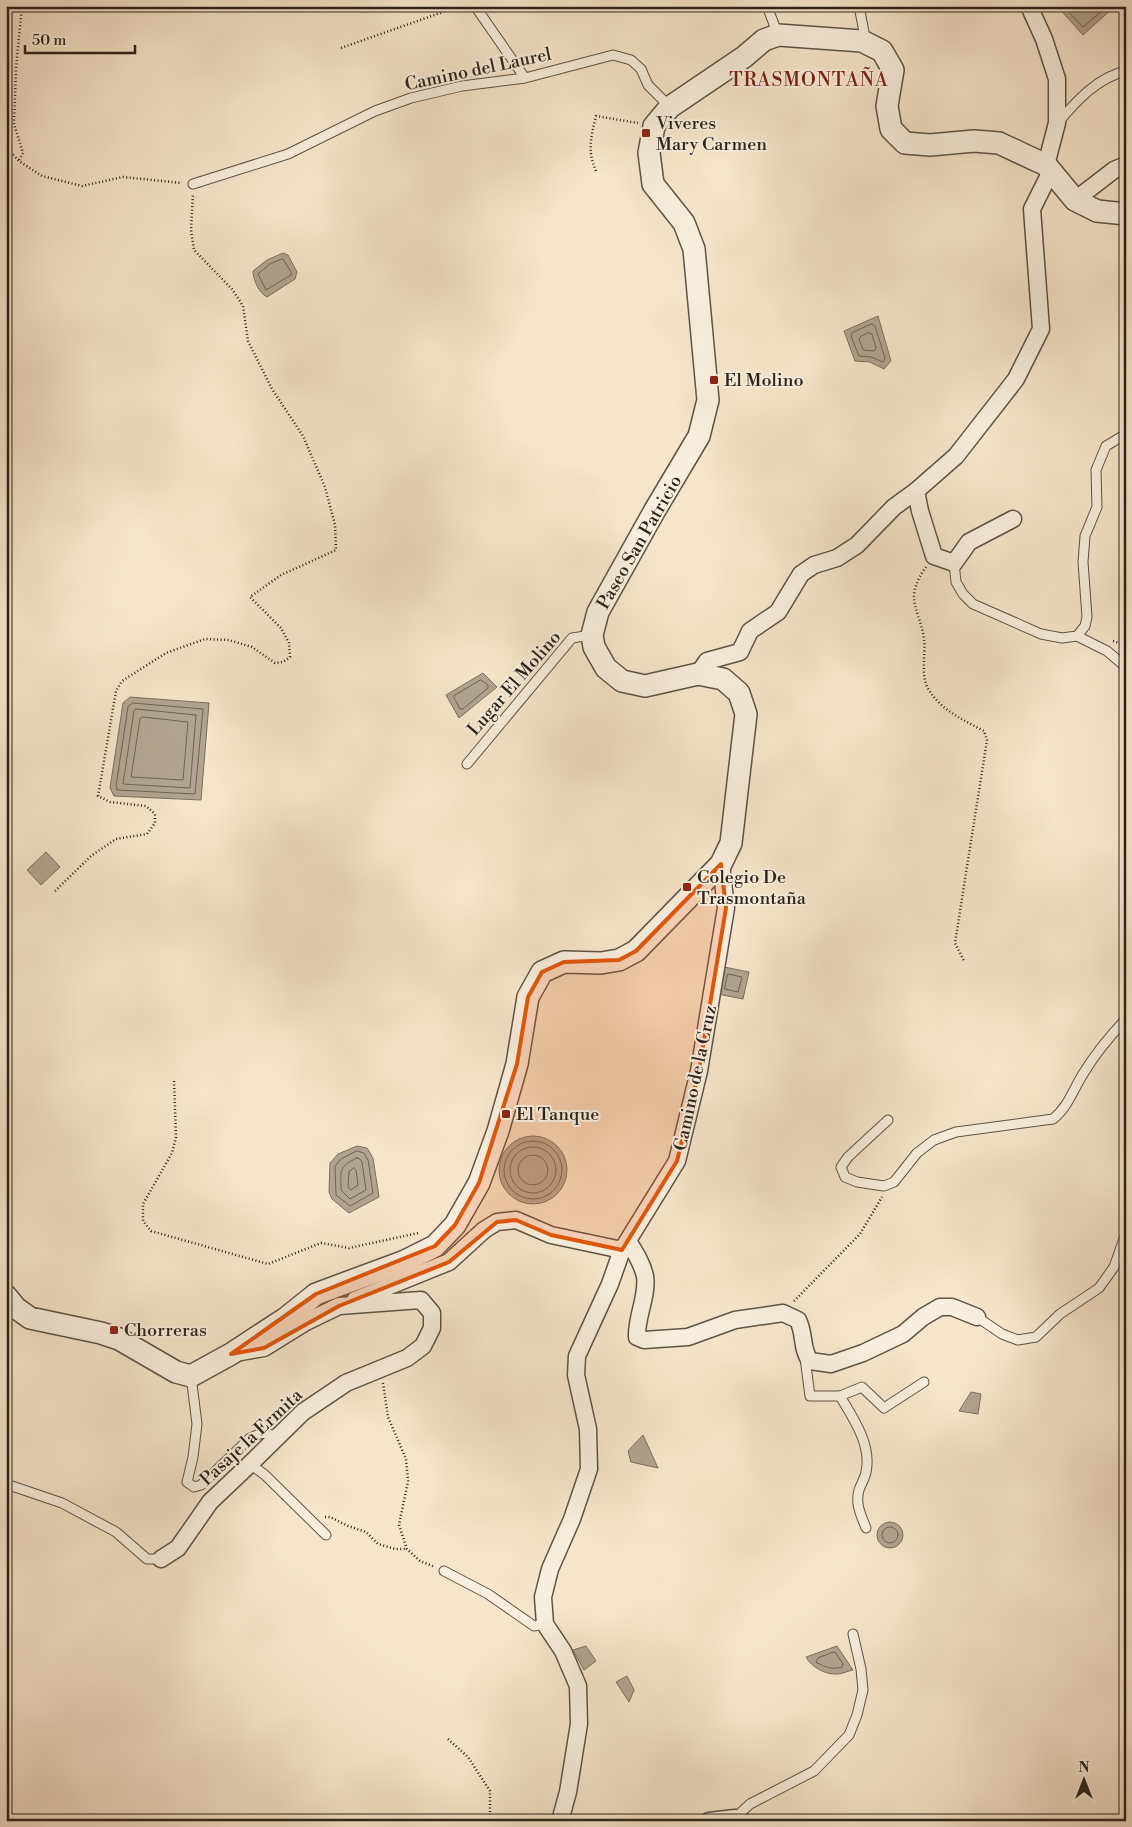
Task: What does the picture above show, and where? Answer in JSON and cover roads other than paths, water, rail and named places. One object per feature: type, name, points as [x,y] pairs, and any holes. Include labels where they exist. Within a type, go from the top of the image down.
[{"type":"street","points":[[592,635],[594,646],[606,668],[622,681],[644,686],[698,674],[707,661],[740,652],[750,631],[778,612],[801,574],[814,565],[837,558],[857,545],[894,508],[956,456],[1016,379],[1041,329],[1032,209],[1048,168],[1057,123],[1057,79],[1044,39],[1029,6]]},
{"type":"street","points":[[670,107],[744,57],[764,40],[778,36],[862,41],[882,51],[892,70],[887,106],[891,129],[906,143],[930,145],[974,141],[999,143],[1048,168],[1075,200],[1097,211],[1126,214]]},
{"type":"street","name":"Paseo San Patricio","points":[[592,635],[598,612],[699,436],[708,400],[694,249],[684,223],[653,184],[649,153],[654,126],[670,107]]},
{"type":"street","points":[[1075,200],[1114,170],[1126,165]]},
{"type":"street","points":[[916,491],[934,556],[954,563],[969,542],[1013,519]]},
{"type":"street","name":"Camino de la Cruz","points":[[560,1821],[568,1792],[580,1724],[578,1686],[563,1651],[546,1624],[543,1597],[548,1578],[572,1519],[589,1469],[588,1429],[576,1375],[577,1356],[610,1284],[625,1245],[677,1161],[699,1071],[726,908],[722,864],[731,843],[746,714],[739,693],[723,679],[698,674]]},
{"type":"street","points":[[6,1296],[16,1308],[30,1318],[101,1333],[119,1339],[176,1372],[192,1376],[231,1354],[286,1318],[316,1294],[404,1261],[435,1246],[455,1225],[479,1183],[498,1131],[517,1064],[528,997],[542,972],[564,962],[601,963],[619,960],[636,950],[722,864]]},
{"type":"street","points":[[339,1306],[449,1262],[484,1230],[497,1222],[516,1220],[551,1235],[625,1245],[639,1259],[645,1277],[637,1326],[638,1338],[644,1340],[688,1338],[736,1320],[783,1313],[798,1320],[802,1328],[804,1352],[810,1361],[831,1364],[863,1353],[903,1334],[923,1317],[940,1307],[952,1307],[977,1317]]},
{"type":"street","name":"Pasaje la Ermita","points":[[162,1559],[178,1548],[210,1502],[303,1412],[346,1383],[407,1358],[423,1346],[432,1328],[432,1313],[421,1300],[339,1306],[306,1322],[264,1348],[231,1354]]},
{"type":"street","points":[[709,1821],[739,1820]]},
{"type":"lane","points":[[475,6],[525,78]]},
{"type":"lane","points":[[767,6],[778,36]]},
{"type":"lane","points":[[859,6],[864,32],[862,41]]},
{"type":"lane","name":"Camino del Laurel","points":[[193,184],[288,154],[375,111],[411,98],[462,86],[525,78],[613,55],[630,60],[641,69],[648,85],[670,107]]},
{"type":"lane","points":[[1057,123],[1075,103],[1112,74],[1126,71]]},
{"type":"lane","points":[[1077,636],[1085,626],[1087,617],[1083,562],[1084,536],[1097,507],[1096,470],[1106,446],[1126,434]]},
{"type":"lane","points":[[954,563],[956,582],[963,594],[973,604],[1041,634],[1062,638],[1077,636],[1107,651],[1126,667]]},
{"type":"lane","name":"Lugar El Molino","points":[[467,764],[572,638],[592,635]]},
{"type":"lane","points":[[888,1120],[848,1157],[841,1167],[845,1177],[857,1182],[884,1186],[894,1182],[917,1153],[934,1140],[956,1132],[1053,1119],[1063,1111],[1083,1073],[1112,1033],[1126,1019]]},
{"type":"lane","points":[[977,1317],[1002,1334],[1018,1340],[1036,1338],[1060,1314],[1099,1288],[1114,1266],[1126,1233]]},
{"type":"lane","points":[[804,1352],[810,1396],[840,1396],[862,1387],[884,1408],[924,1382]]},
{"type":"lane","points":[[192,1376],[197,1424],[193,1457],[187,1482],[194,1487],[201,1485],[250,1438],[262,1432],[278,1436]]},
{"type":"lane","points":[[840,1396],[858,1427],[867,1456],[866,1472],[858,1492],[857,1507],[866,1528]]},
{"type":"lane","points":[[250,1464],[265,1475],[326,1535]]},
{"type":"lane","name":"Pasaje la Ermita","points":[[6,1484],[62,1502],[116,1532],[148,1559],[162,1559]]},
{"type":"lane","points":[[444,1570],[488,1594],[534,1626],[546,1624]]},
{"type":"lane","points":[[739,1820],[750,1804],[814,1771],[849,1735],[864,1690],[853,1634]]},
{"type":"water","points":[[1057,6],[1115,6],[1083,35]]},
{"type":"water","points":[[283,253],[288,255],[297,272],[295,279],[267,297],[261,293],[257,286],[253,271],[267,260]]},
{"type":"water","points":[[878,316],[891,361],[884,369],[870,362],[855,361],[844,331]]},
{"type":"water","points":[[483,673],[497,687],[459,718],[446,695]]},
{"type":"water","points":[[130,697],[209,703],[201,800],[114,796],[110,788],[123,703]]},
{"type":"water","points":[[46,852],[60,867],[41,885],[27,870]]},
{"type":"water","points":[[724,967],[749,972],[743,999],[718,994]]},
{"type":"water","points":[[526,1136],[540,1136],[552,1141],[562,1151],[567,1163],[567,1177],[562,1189],[552,1199],[540,1204],[526,1204],[514,1199],[504,1189],[499,1177],[499,1163],[504,1151],[514,1141]]},
{"type":"water","points":[[357,1146],[367,1148],[373,1158],[379,1197],[349,1213],[332,1199],[329,1192],[330,1163],[338,1154]]},
{"type":"water","points":[[971,1392],[981,1394],[978,1414],[959,1411]]},
{"type":"water","points":[[643,1435],[658,1468],[631,1462],[628,1451]]},
{"type":"water","points":[[890,1522],[900,1525],[903,1535],[900,1545],[890,1548],[880,1545],[877,1535],[880,1525]]},
{"type":"water","points":[[586,1646],[596,1661],[584,1670],[573,1650]]},
{"type":"water","points":[[837,1646],[853,1670],[839,1674],[824,1672],[815,1667],[806,1657]]},
{"type":"water","points":[[627,1676],[634,1690],[629,1702],[616,1682]]},
{"type":"place","name":"Viveres Mary Carmen","points":[[646,133]]},
{"type":"place","name":"El Molino","points":[[714,380]]},
{"type":"place","name":"Colegio De Trasmontaña","points":[[687,887]]},
{"type":"place","name":"El Tanque","points":[[506,1114]]},
{"type":"place","name":"Chorreras","points":[[114,1330]]},
{"type":"district","name":"TRASMONTAÑA","points":[[809,79]]}]
